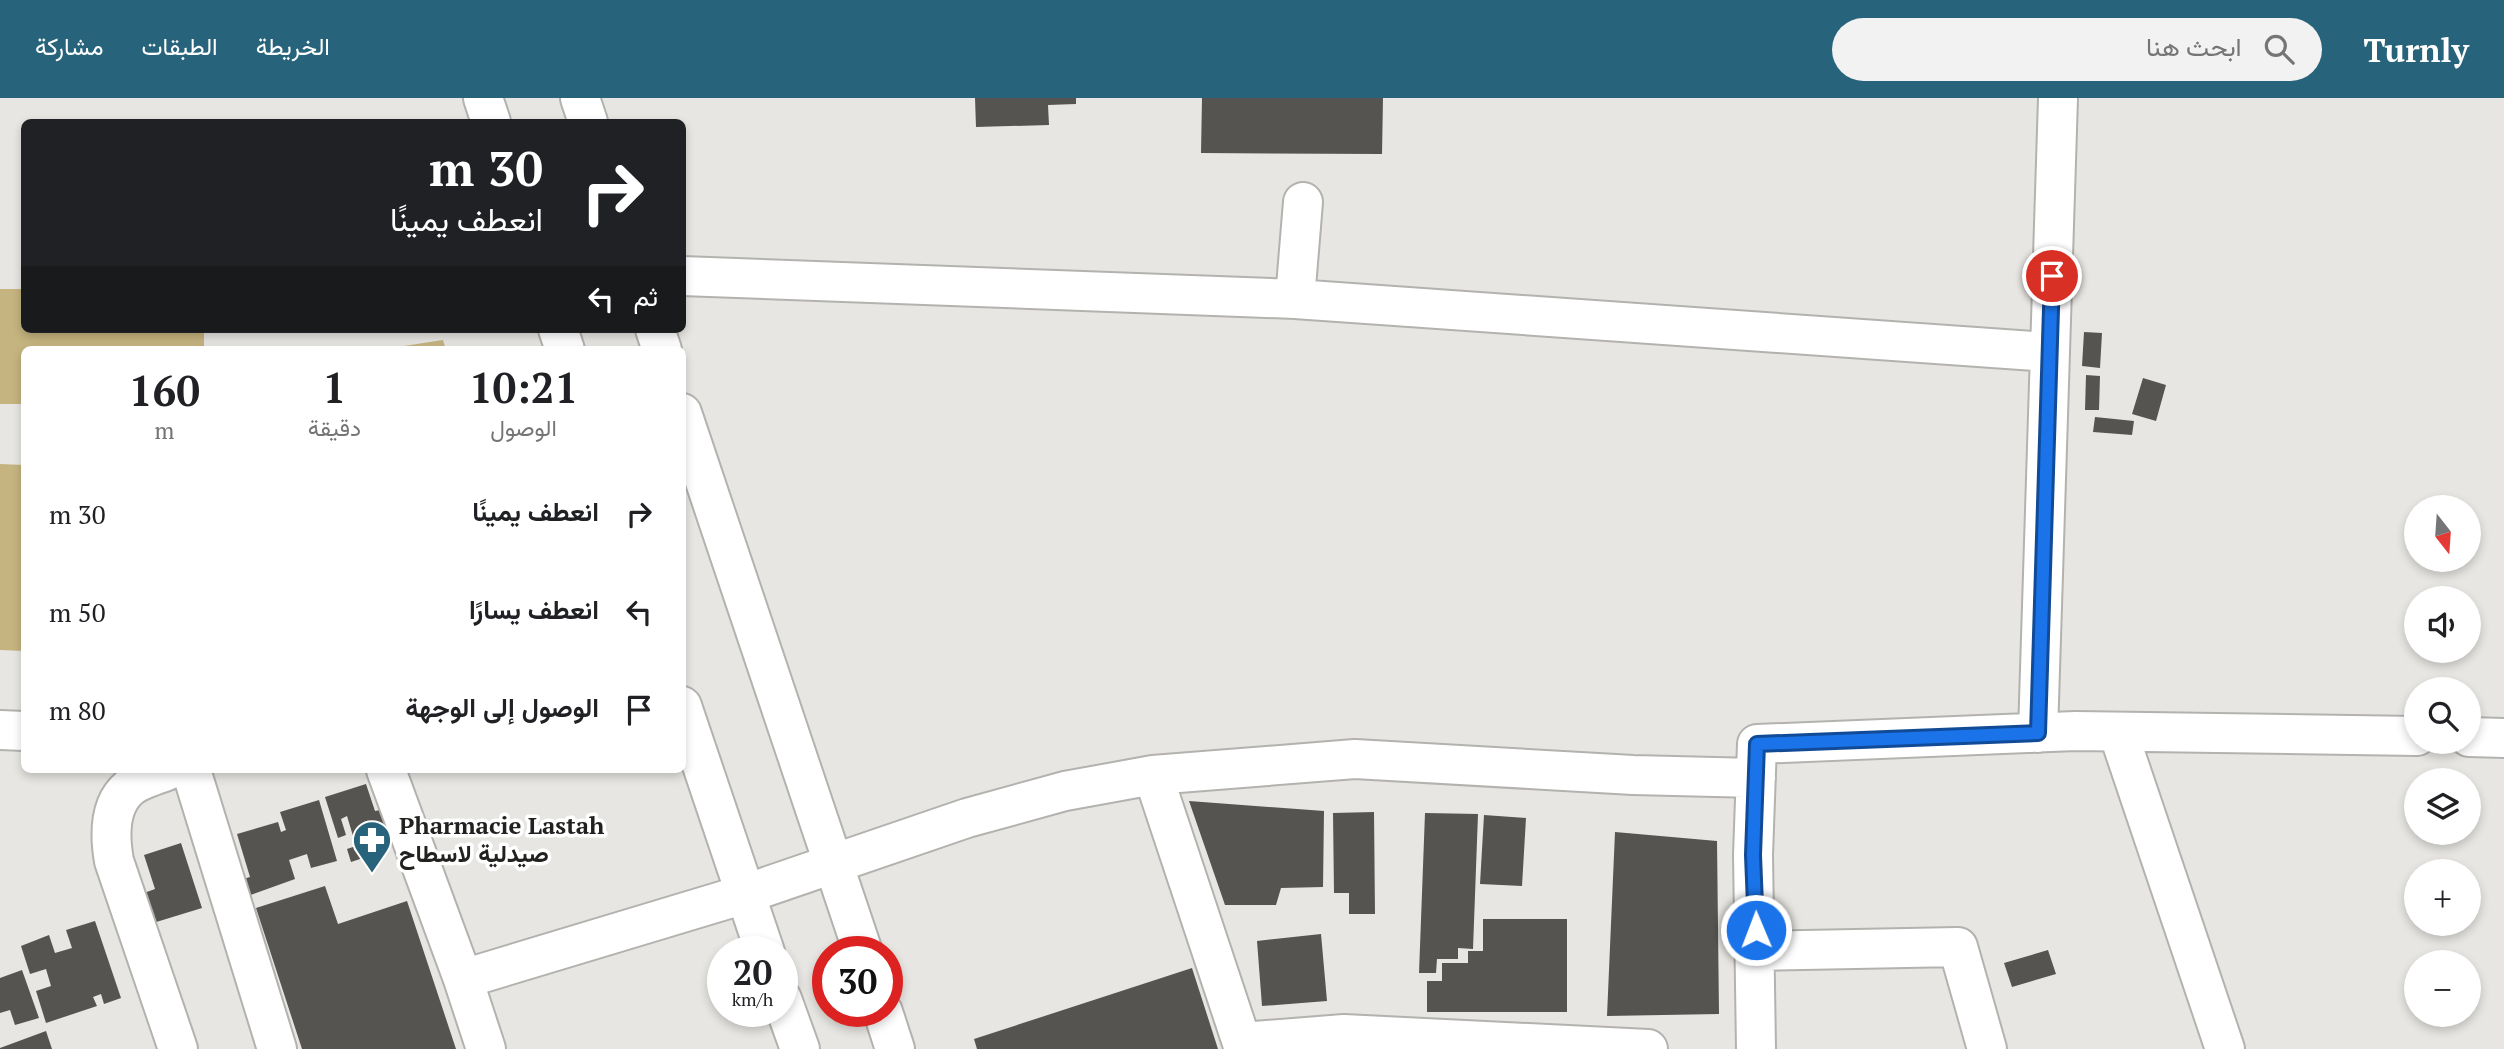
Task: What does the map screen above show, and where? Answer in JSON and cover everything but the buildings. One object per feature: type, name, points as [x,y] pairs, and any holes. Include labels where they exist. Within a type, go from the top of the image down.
[{"type":"street","points":[[483,98],[490,119]]},
{"type":"street","points":[[580,98],[587,119]]},
{"type":"street","points":[[2038,733],[2058,98]]},
{"type":"street","points":[[1295,299],[1303,202]]},
{"type":"street","points":[[686,276],[1295,299],[2049,352]]},
{"type":"street","points":[[686,425],[858,936]]},
{"type":"street","points":[[686,718],[759,936]]},
{"type":"street","points":[[0,730],[21,731]]},
{"type":"street","points":[[2118,732],[2225,1049]]},
{"type":"street","points":[[1756,1049],[1753,855],[1757,744],[2038,733],[2404,736]]},
{"type":"street","points":[[2481,737],[2504,738]]},
{"type":"street","points":[[463,979],[745,894],[1028,801],[1153,775],[1355,758],[1633,775],[1756,778]]},
{"type":"street","points":[[162,773],[129,788],[116,809],[110,836],[114,861],[178,1049]]},
{"type":"street","points":[[192,773],[277,1049]]},
{"type":"street","points":[[387,773],[486,1049]]},
{"type":"street","points":[[1153,775],[1243,1046],[1344,1034],[1648,1049]]},
{"type":"street","points":[[1756,951],[1958,947],[1987,1049]]},
{"type":"street","points":[[792,1027],[800,1049]]},
{"type":"street","points":[[888,1027],[895,1049]]},
{"type":"shaded area","points":[[0,289],[21,289],[21,333],[204,333],[204,346],[21,346],[21,404],[0,404]]},
{"type":"shaded area","points":[[443,340],[445,346],[404,346]]},
{"type":"shaded area","points":[[0,464],[21,465],[21,651],[0,650]]},
{"type":"place","name":"Pharmacie Lastah صيدلية لاسطاح","points":[[372,874]]},
{"type":"route","points":[[1756,930],[1753,855],[1757,744],[2038,733],[2052,276]]}]
